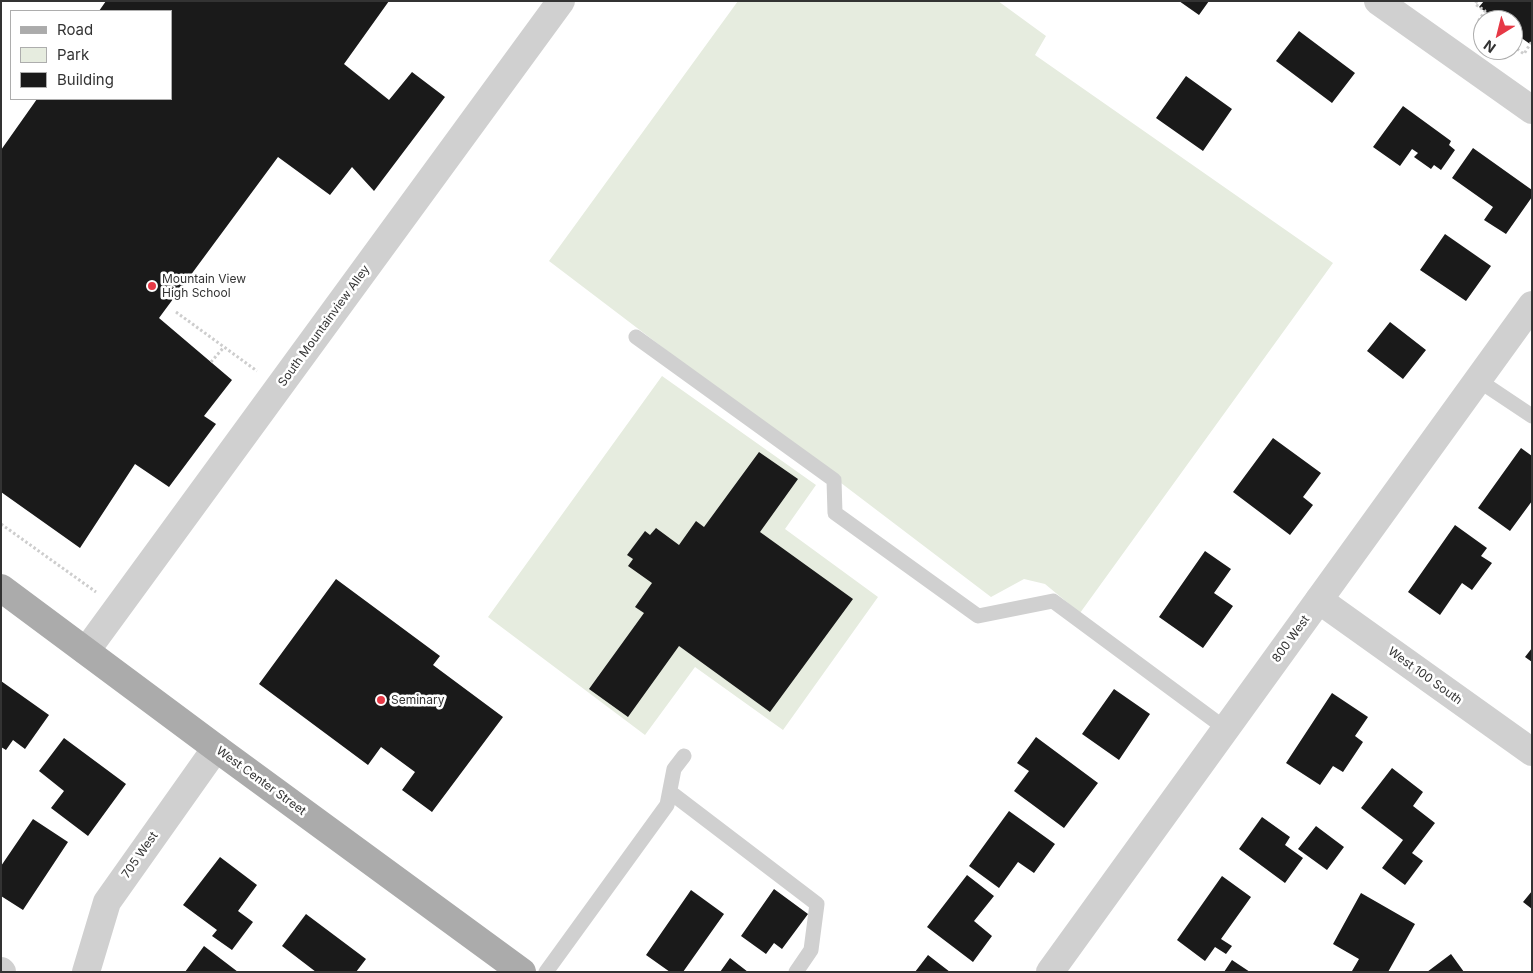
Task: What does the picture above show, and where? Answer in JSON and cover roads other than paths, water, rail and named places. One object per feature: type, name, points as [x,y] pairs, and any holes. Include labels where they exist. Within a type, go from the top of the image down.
[{"type":"main road","name":"West Center Street","points":[[1,588],[522,972]]},
{"type":"street","name":"South Mountainview Alley","points":[[86,652],[561,1]]},
{"type":"street","points":[[1378,1],[1532,110]]},
{"type":"street","name":"800 West","points":[[1050,972],[1532,306]]},
{"type":"street","name":"West 100 South","points":[[1319,600],[1532,752]]},
{"type":"street","name":"705 West","points":[[86,972],[107,902],[216,748]]},
{"type":"lane","points":[[636,337],[834,480],[835,513],[978,616],[1053,602],[1226,729]]},
{"type":"lane","points":[[1478,380],[1532,416]]},
{"type":"lane","points":[[546,972],[666,805],[674,769],[684,756]]},
{"type":"lane","points":[[670,792],[817,904],[811,950],[796,972]]},
{"type":"place","name":"Mountain View High School","points":[[152,286]]},
{"type":"place","name":"Seminary","points":[[381,700]]}]
